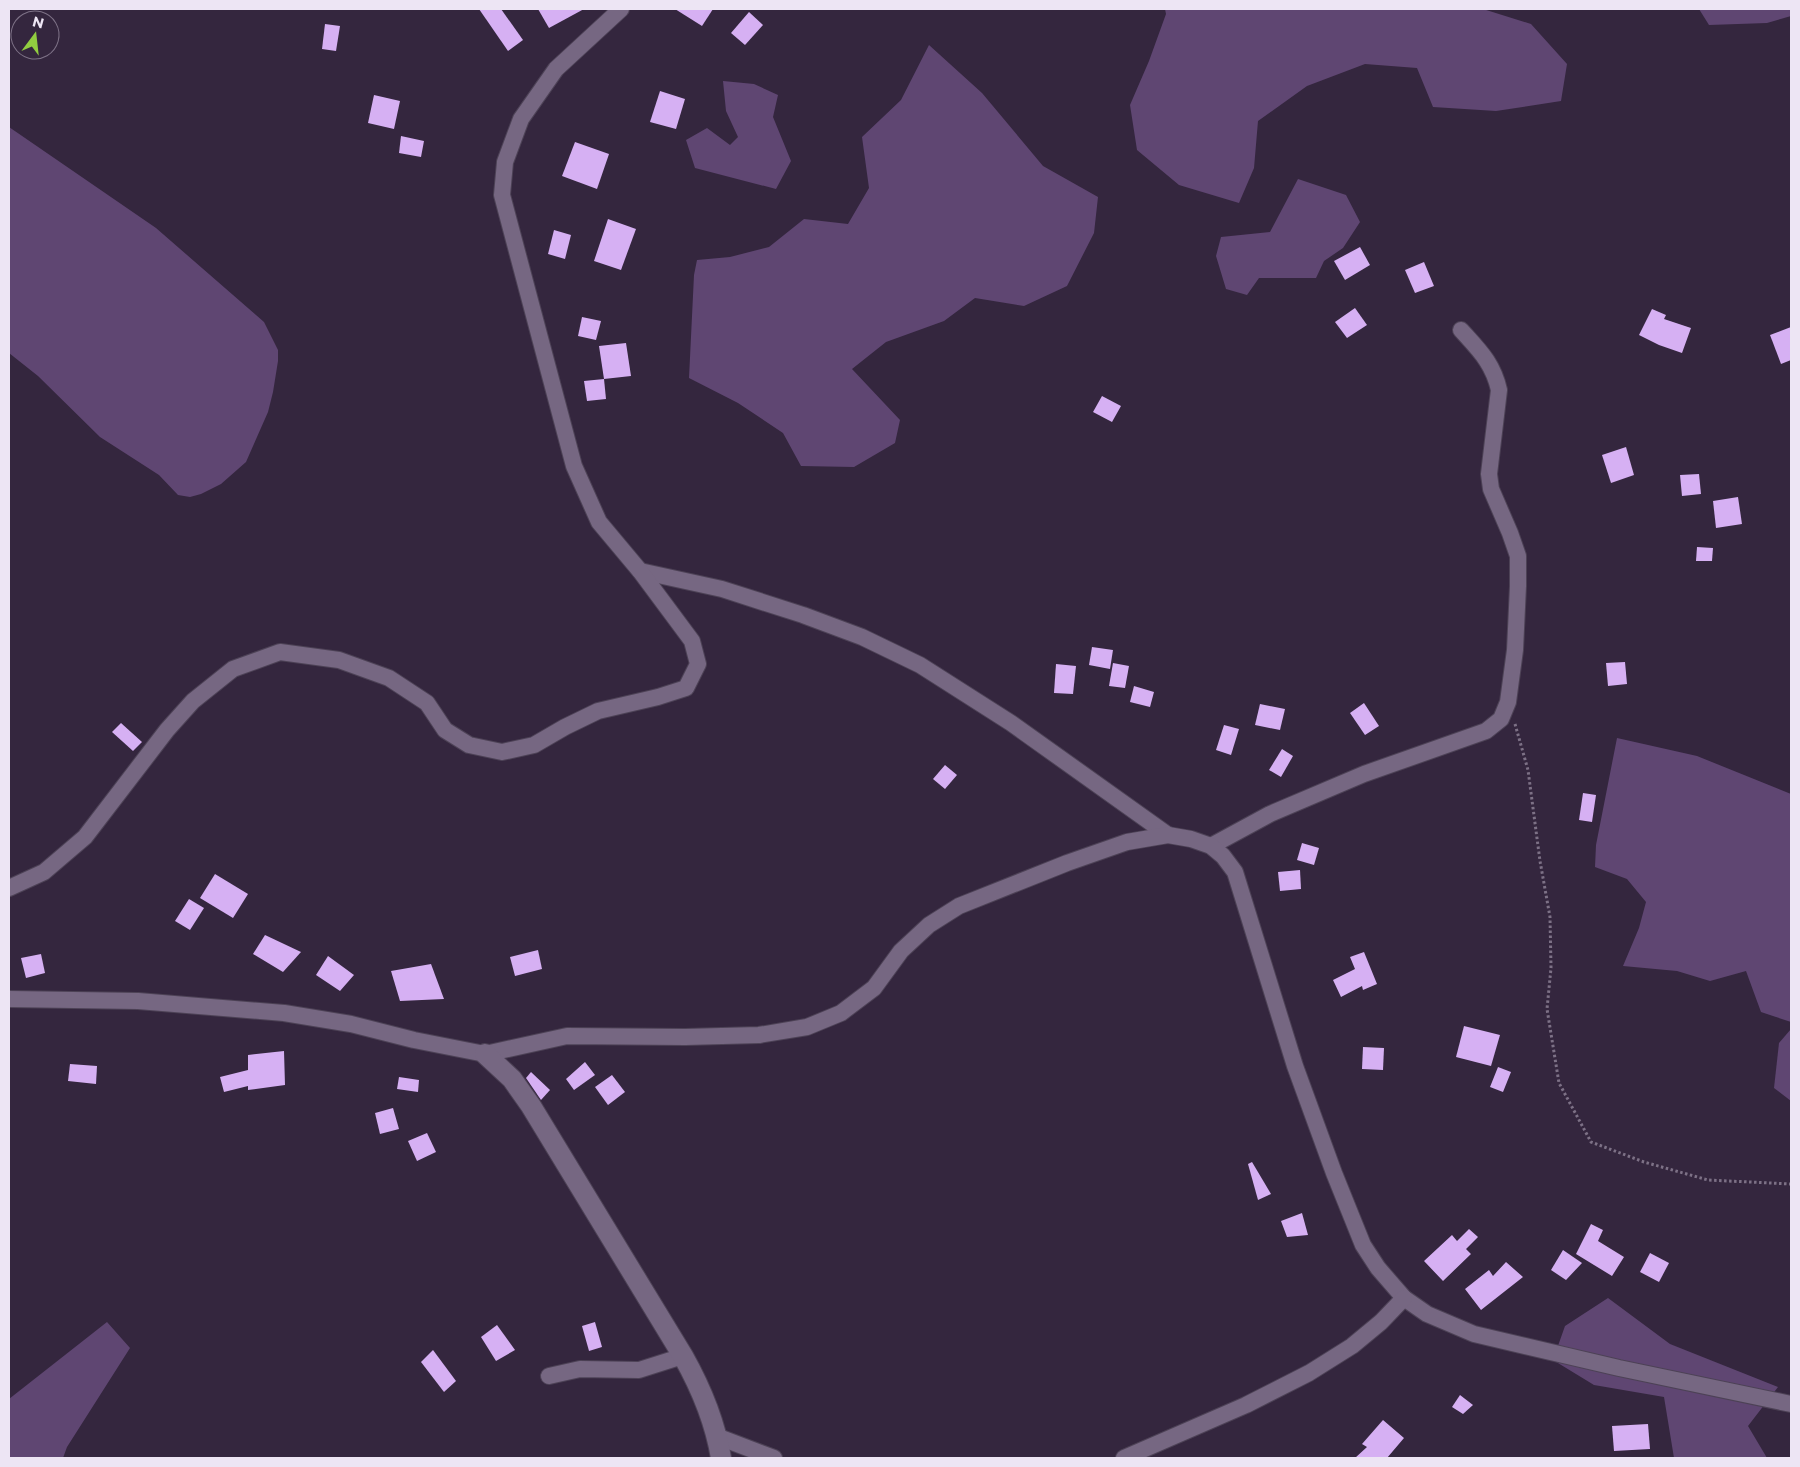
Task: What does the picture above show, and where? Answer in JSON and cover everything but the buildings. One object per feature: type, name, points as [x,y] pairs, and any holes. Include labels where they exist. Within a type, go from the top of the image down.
[{"type":"street","points":[[9,888],[44,872],[85,837],[166,730],[193,701],[233,668],[280,652],[339,660],[389,678],[427,703],[445,730],[469,744],[502,752],[534,745],[598,711],[658,698],[686,688],[698,664],[692,641],[640,571],[599,522],[574,466],[502,195],[505,162],[521,119],[556,69],[621,9]]},
{"type":"street","points":[[1211,846],[1270,814],[1364,774],[1486,731],[1501,719],[1508,702],[1515,650],[1518,556],[1490,489],[1499,390],[1496,376],[1489,361],[1461,330]]},
{"type":"street","points":[[640,571],[722,588],[776,606],[862,637],[920,665],[1011,723],[1168,835]]},
{"type":"street","points":[[9,999],[138,1001],[284,1013],[351,1024],[414,1040],[485,1054],[567,1036],[685,1038],[759,1035],[807,1027],[841,1013],[874,988],[902,951],[929,925],[959,906],[1067,862],[1127,842],[1168,835],[1191,839],[1211,846],[1223,856],[1235,872],[1295,1066],[1334,1173],[1363,1245],[1378,1268],[1404,1298],[1427,1314],[1474,1334],[1619,1368],[1791,1404]]},
{"type":"street","points":[[485,1054],[512,1078],[532,1106],[683,1356],[699,1384],[712,1420],[720,1458]]},
{"type":"street","points":[[1124,1458],[1246,1405],[1309,1373],[1352,1346],[1381,1322],[1404,1298]]},
{"type":"street","points":[[549,1376],[580,1370],[638,1370],[683,1356]]},
{"type":"street","points":[[716,1436],[774,1458]]},
{"type":"path","points":[[1508,702],[1528,770],[1540,861],[1550,917],[1551,968],[1547,1009],[1559,1083],[1591,1142],[1644,1162],[1708,1180],[1791,1184]]},
{"type":"shaded area","points":[[1165,9],[1483,9],[1531,24],[1567,64],[1561,101],[1496,111],[1433,107],[1417,68],[1365,64],[1307,86],[1258,121],[1254,168],[1239,203],[1179,185],[1137,150],[1130,105],[1149,61],[1166,14]]},
{"type":"shaded area","points":[[1699,9],[1791,9],[1791,16],[1767,23],[1709,25]]},
{"type":"shaded area","points":[[929,45],[982,93],[1043,166],[1098,197],[1094,233],[1067,286],[1024,306],[975,298],[944,321],[886,342],[852,369],[900,420],[895,443],[854,467],[801,466],[783,433],[738,403],[689,378],[694,275],[697,260],[730,257],[769,247],[804,219],[848,224],[869,188],[862,137],[901,100]]},
{"type":"shaded area","points":[[723,81],[754,84],[778,95],[773,117],[791,161],[776,189],[695,168],[686,140],[707,128],[730,145],[738,137],[726,111]]},
{"type":"shaded area","points":[[9,127],[156,228],[264,322],[278,350],[273,392],[268,412],[246,462],[221,484],[190,497],[178,495],[159,475],[100,437],[38,376],[9,353]]},
{"type":"shaded area","points":[[1298,179],[1346,195],[1360,222],[1343,248],[1324,261],[1316,278],[1259,278],[1247,295],[1226,289],[1216,256],[1221,237],[1270,232]]},
{"type":"shaded area","points":[[1617,738],[1697,756],[1791,794],[1791,1022],[1761,1012],[1746,971],[1710,981],[1677,971],[1623,966],[1639,928],[1646,902],[1627,879],[1595,867],[1596,845]]},
{"type":"shaded area","points":[[1791,1029],[1791,1101],[1774,1088],[1779,1043]]},
{"type":"shaded area","points":[[1608,1298],[1670,1344],[1778,1387],[1748,1426],[1767,1458],[1674,1458],[1664,1397],[1594,1385],[1553,1360],[1565,1326]]},
{"type":"shaded area","points":[[107,1322],[130,1348],[67,1447],[63,1458],[9,1458],[9,1399]]}]
